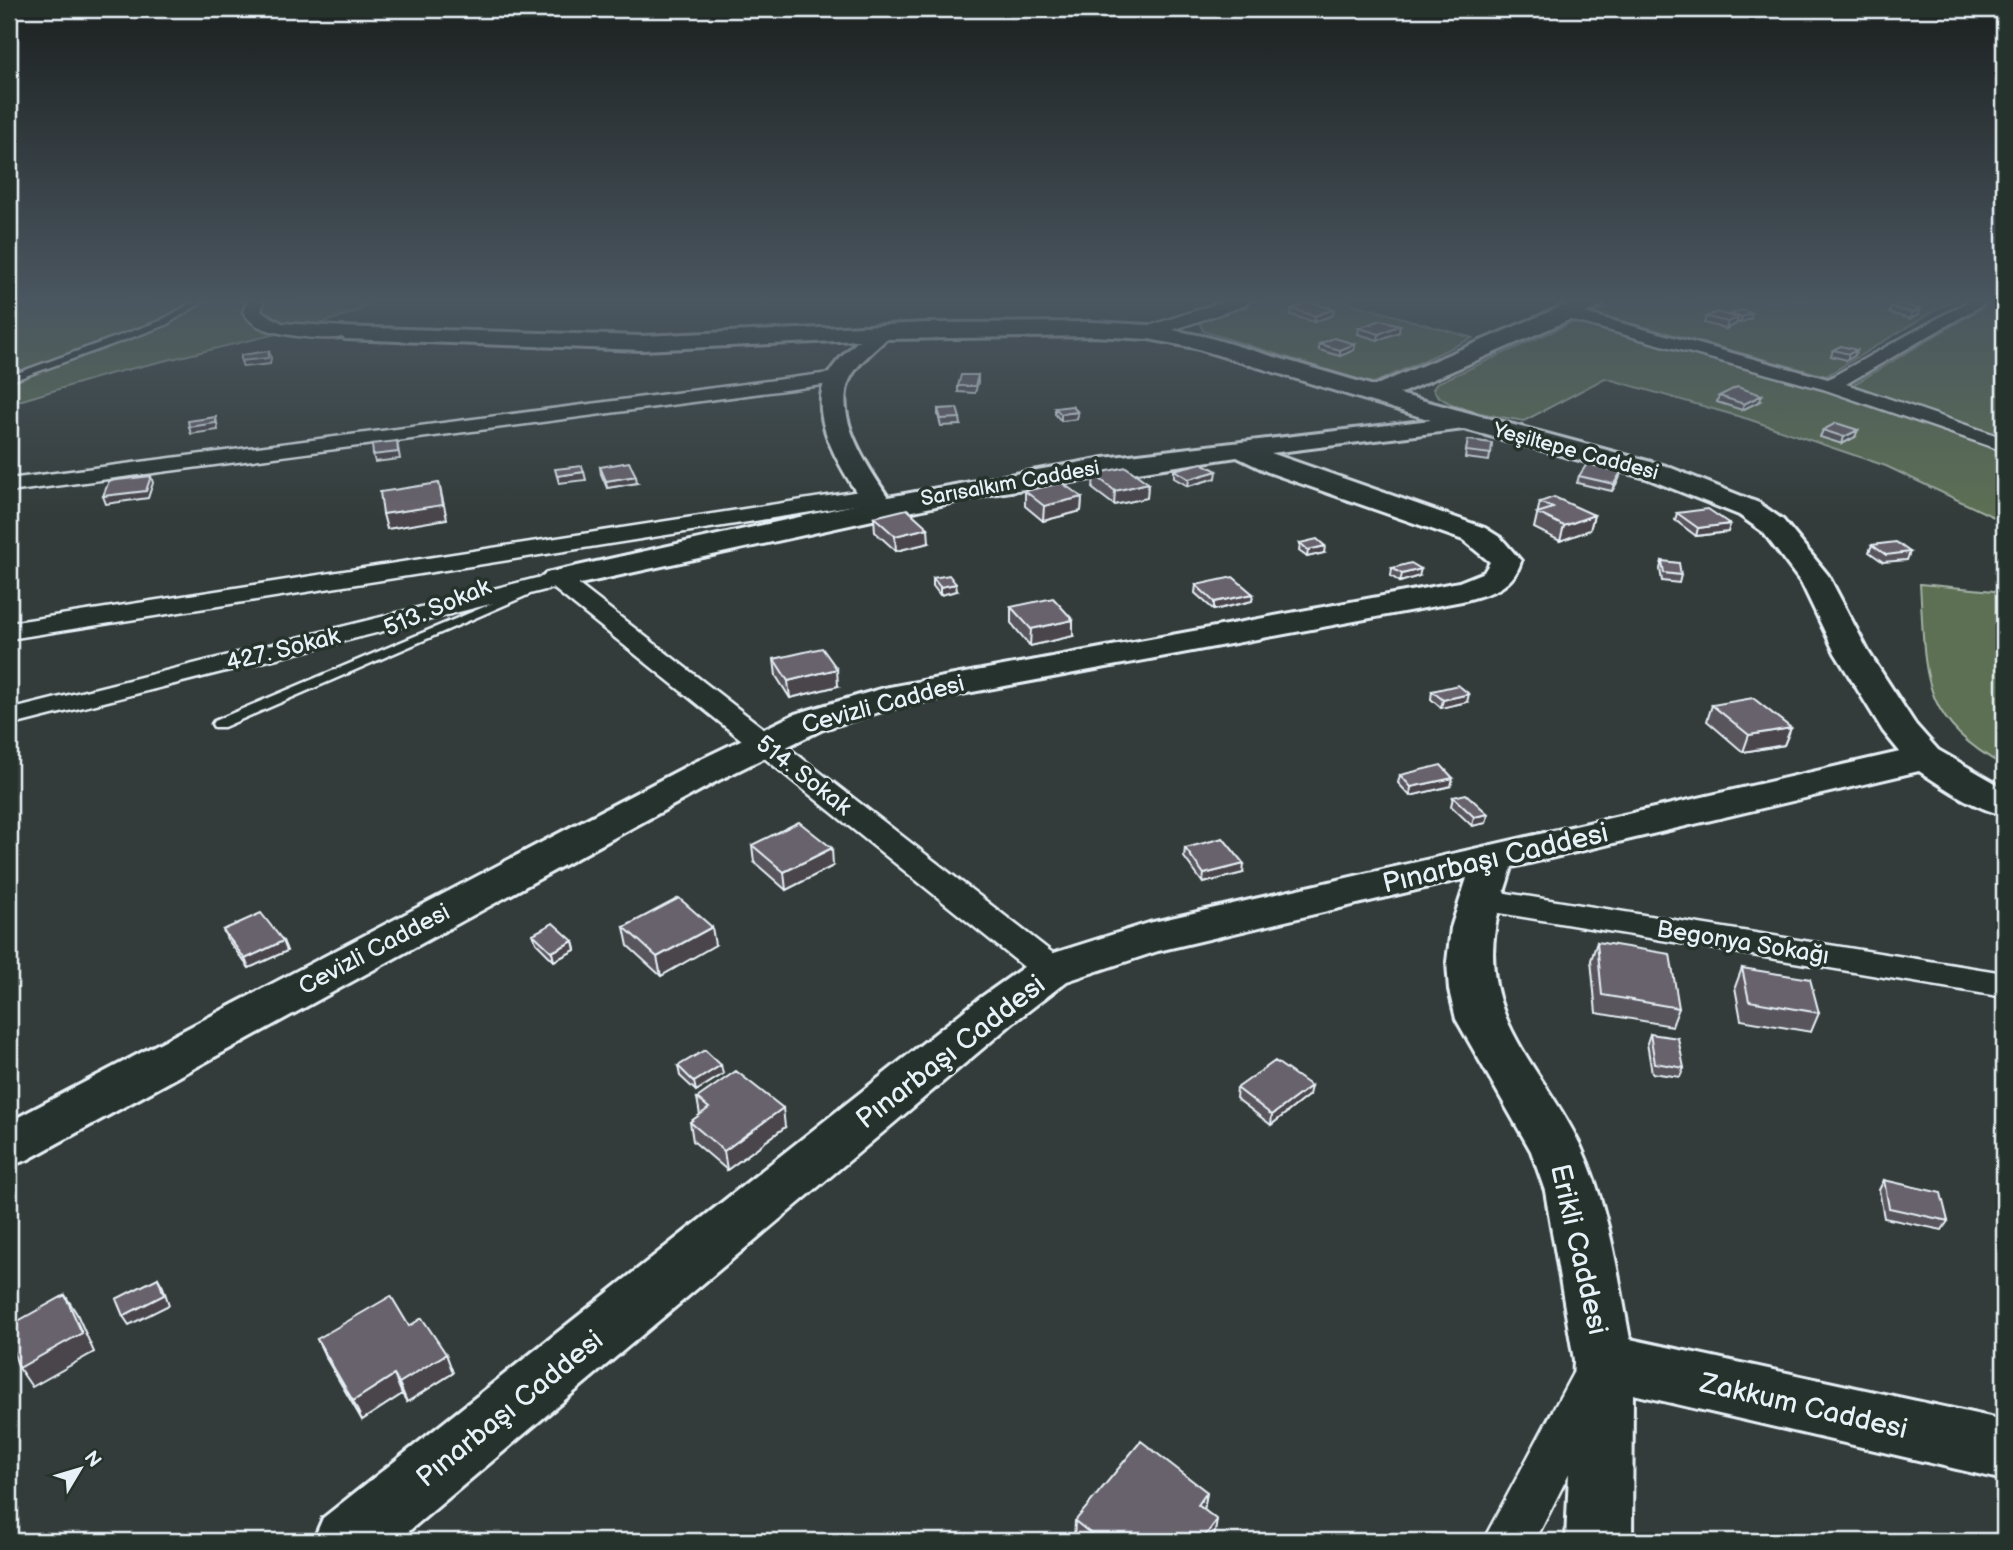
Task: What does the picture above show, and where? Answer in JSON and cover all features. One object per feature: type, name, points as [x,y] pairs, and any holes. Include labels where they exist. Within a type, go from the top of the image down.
[{"type":"street","points":[[9,631],[877,502],[849,457],[842,436],[835,399],[838,378],[842,373]]},
{"type":"street","name":"Yeşiltepe Caddesi","points":[[1304,373],[1469,423],[1656,472],[1749,509],[1773,526],[1817,582],[1881,704],[1926,758],[1960,781],[2004,803]]},
{"type":"street","points":[[1376,395],[1426,373]]},
{"type":"street","points":[[1787,373],[1830,385],[2004,445]]},
{"type":"street","points":[[1830,385],[1851,373]]},
{"type":"street","points":[[9,486],[838,378]]},
{"type":"street","name":"Sarısalkım Caddesi","points":[[557,580],[877,502],[1240,448],[1469,423]]},
{"type":"street","name":"Cevizli Caddesi","points":[[9,1146],[762,742],[808,722],[884,699],[1462,591],[1494,580],[1504,570],[1506,561],[1500,552],[1474,534],[1278,466],[1240,448]]},
{"type":"street","name":"514. Sokak","points":[[557,580],[1051,971]]},
{"type":"street","name":"427. Sokak","points":[[9,718],[557,580]]},
{"type":"street","name":"Pınarbaşı Caddesi","points":[[346,1541],[986,1018],[1051,971],[1149,938],[1488,878],[1926,758]]},
{"type":"street","name":"Begonya Sokağı","points":[[1488,878],[2004,985]]},
{"type":"street","name":"Erikli Caddesi","points":[[1488,878],[1473,928],[1470,962],[1472,990],[1480,1019],[1556,1148],[1572,1191],[1604,1360],[1599,1541]]},
{"type":"street","points":[[1508,1541],[1604,1360]]},
{"type":"street","name":"Zakkum Caddesi","points":[[1604,1360],[2004,1450]]},
{"type":"lane","name":"513. Sokak","points":[[219,724],[557,580]]},
{"type":"green space","points":[[9,373],[112,373],[109,374],[9,404]]},
{"type":"green space","points":[[1338,373],[1395,373],[1372,384]]},
{"type":"green space","points":[[1459,373],[1775,373],[1813,384],[2004,452],[2004,522],[1886,466],[1748,419],[1605,378],[1524,421],[1488,415],[1448,402],[1433,389],[1437,383]]},
{"type":"green space","points":[[1872,373],[2004,373],[2004,437],[1851,386]]},
{"type":"green space","points":[[1920,584],[2004,592],[2004,766],[1976,748],[1955,729],[1941,710],[1926,668]]},
{"type":"building","points":[[961,375],[978,375],[975,386],[958,386]]},
{"type":"building","points":[[1737,387],[1762,395],[1744,404],[1719,396]]},
{"type":"building","points":[[1072,406],[1078,412],[1061,414],[1055,408]]},
{"type":"building","points":[[957,408],[960,418],[941,419],[938,409]]},
{"type":"building","points":[[216,417],[216,423],[189,427],[188,421]]},
{"type":"building","points":[[1836,423],[1858,430],[1844,437],[1823,430]]},
{"type":"building","points":[[1468,440],[1492,443],[1491,454],[1466,451]]},
{"type":"building","points":[[397,441],[398,452],[373,455],[372,444]]},
{"type":"building","points":[[629,462],[636,476],[606,481],[600,467]]},
{"type":"building","points":[[1202,463],[1217,471],[1189,479],[1174,470]]},
{"type":"building","points":[[1587,464],[1621,472],[1614,484],[1579,476]]},
{"type":"building","points":[[582,466],[584,472],[557,476],[555,469]]},
{"type":"building","points":[[1126,467],[1148,483],[1115,491],[1094,474]]},
{"type":"building","points":[[151,476],[146,491],[103,496],[109,481]]},
{"type":"building","points":[[439,483],[443,505],[383,514],[380,492]]},
{"type":"building","points":[[1062,483],[1082,497],[1044,506],[1025,491]]},
{"type":"building","points":[[1554,497],[1594,515],[1564,526],[1537,513],[1553,508],[1540,502]]},
{"type":"building","points":[[907,509],[928,528],[895,536],[874,517]]},
{"type":"building","points":[[1708,509],[1730,524],[1698,528],[1677,513]]},
{"type":"building","points":[[1317,539],[1325,546],[1308,550],[1300,543]]},
{"type":"building","points":[[1896,542],[1910,552],[1886,555],[1872,545]]},
{"type":"building","points":[[1662,561],[1679,563],[1681,575],[1664,573]]},
{"type":"building","points":[[1411,563],[1421,569],[1402,574],[1392,568]]},
{"type":"building","points":[[949,575],[956,584],[940,587],[933,578]]},
{"type":"building","points":[[1233,577],[1253,594],[1214,602],[1196,585]]},
{"type":"building","points":[[1053,598],[1073,620],[1031,629],[1011,607]]},
{"type":"building","points":[[822,648],[837,669],[788,681],[774,659]]},
{"type":"building","points":[[1458,685],[1469,694],[1443,700],[1432,691]]},
{"type":"building","points":[[1753,698],[1791,728],[1749,735],[1712,705]]},
{"type":"building","points":[[1441,765],[1453,778],[1411,787],[1400,775]]},
{"type":"building","points":[[1466,794],[1488,814],[1474,817],[1453,797]]},
{"type":"building","points":[[799,822],[832,848],[784,872],[752,845]]},
{"type":"building","points":[[1223,838],[1244,864],[1204,874],[1185,848]]},
{"type":"building","points":[[679,898],[712,927],[657,957],[624,927]]},
{"type":"building","points":[[261,913],[283,941],[245,959],[223,930]]},
{"type":"building","points":[[553,923],[573,941],[552,952],[533,934]]},
{"type":"building","points":[[1597,942],[1670,954],[1679,1008],[1602,995]]},
{"type":"building","points":[[1742,968],[1810,979],[1819,1013],[1749,1001]]},
{"type":"building","points":[[1650,1034],[1678,1038],[1684,1068],[1655,1063]]},
{"type":"building","points":[[705,1050],[721,1065],[694,1082],[678,1066]]},
{"type":"building","points":[[1275,1061],[1311,1086],[1272,1115],[1237,1088]]},
{"type":"building","points":[[736,1071],[783,1108],[724,1151],[690,1122],[709,1108],[697,1098]]},
{"type":"building","points":[[1884,1180],[1941,1193],[1948,1221],[1889,1208]]},
{"type":"building","points":[[158,1278],[164,1295],[123,1316],[116,1299]]},
{"type":"building","points":[[65,1295],[82,1333],[19,1368],[9,1340],[9,1326]]},
{"type":"building","points":[[391,1296],[409,1326],[422,1318],[446,1354],[399,1383],[394,1375],[353,1401],[317,1339]]},
{"type":"building","points":[[1141,1441],[1207,1492],[1198,1505],[1217,1520],[1201,1541],[1100,1541],[1075,1521]]}]
